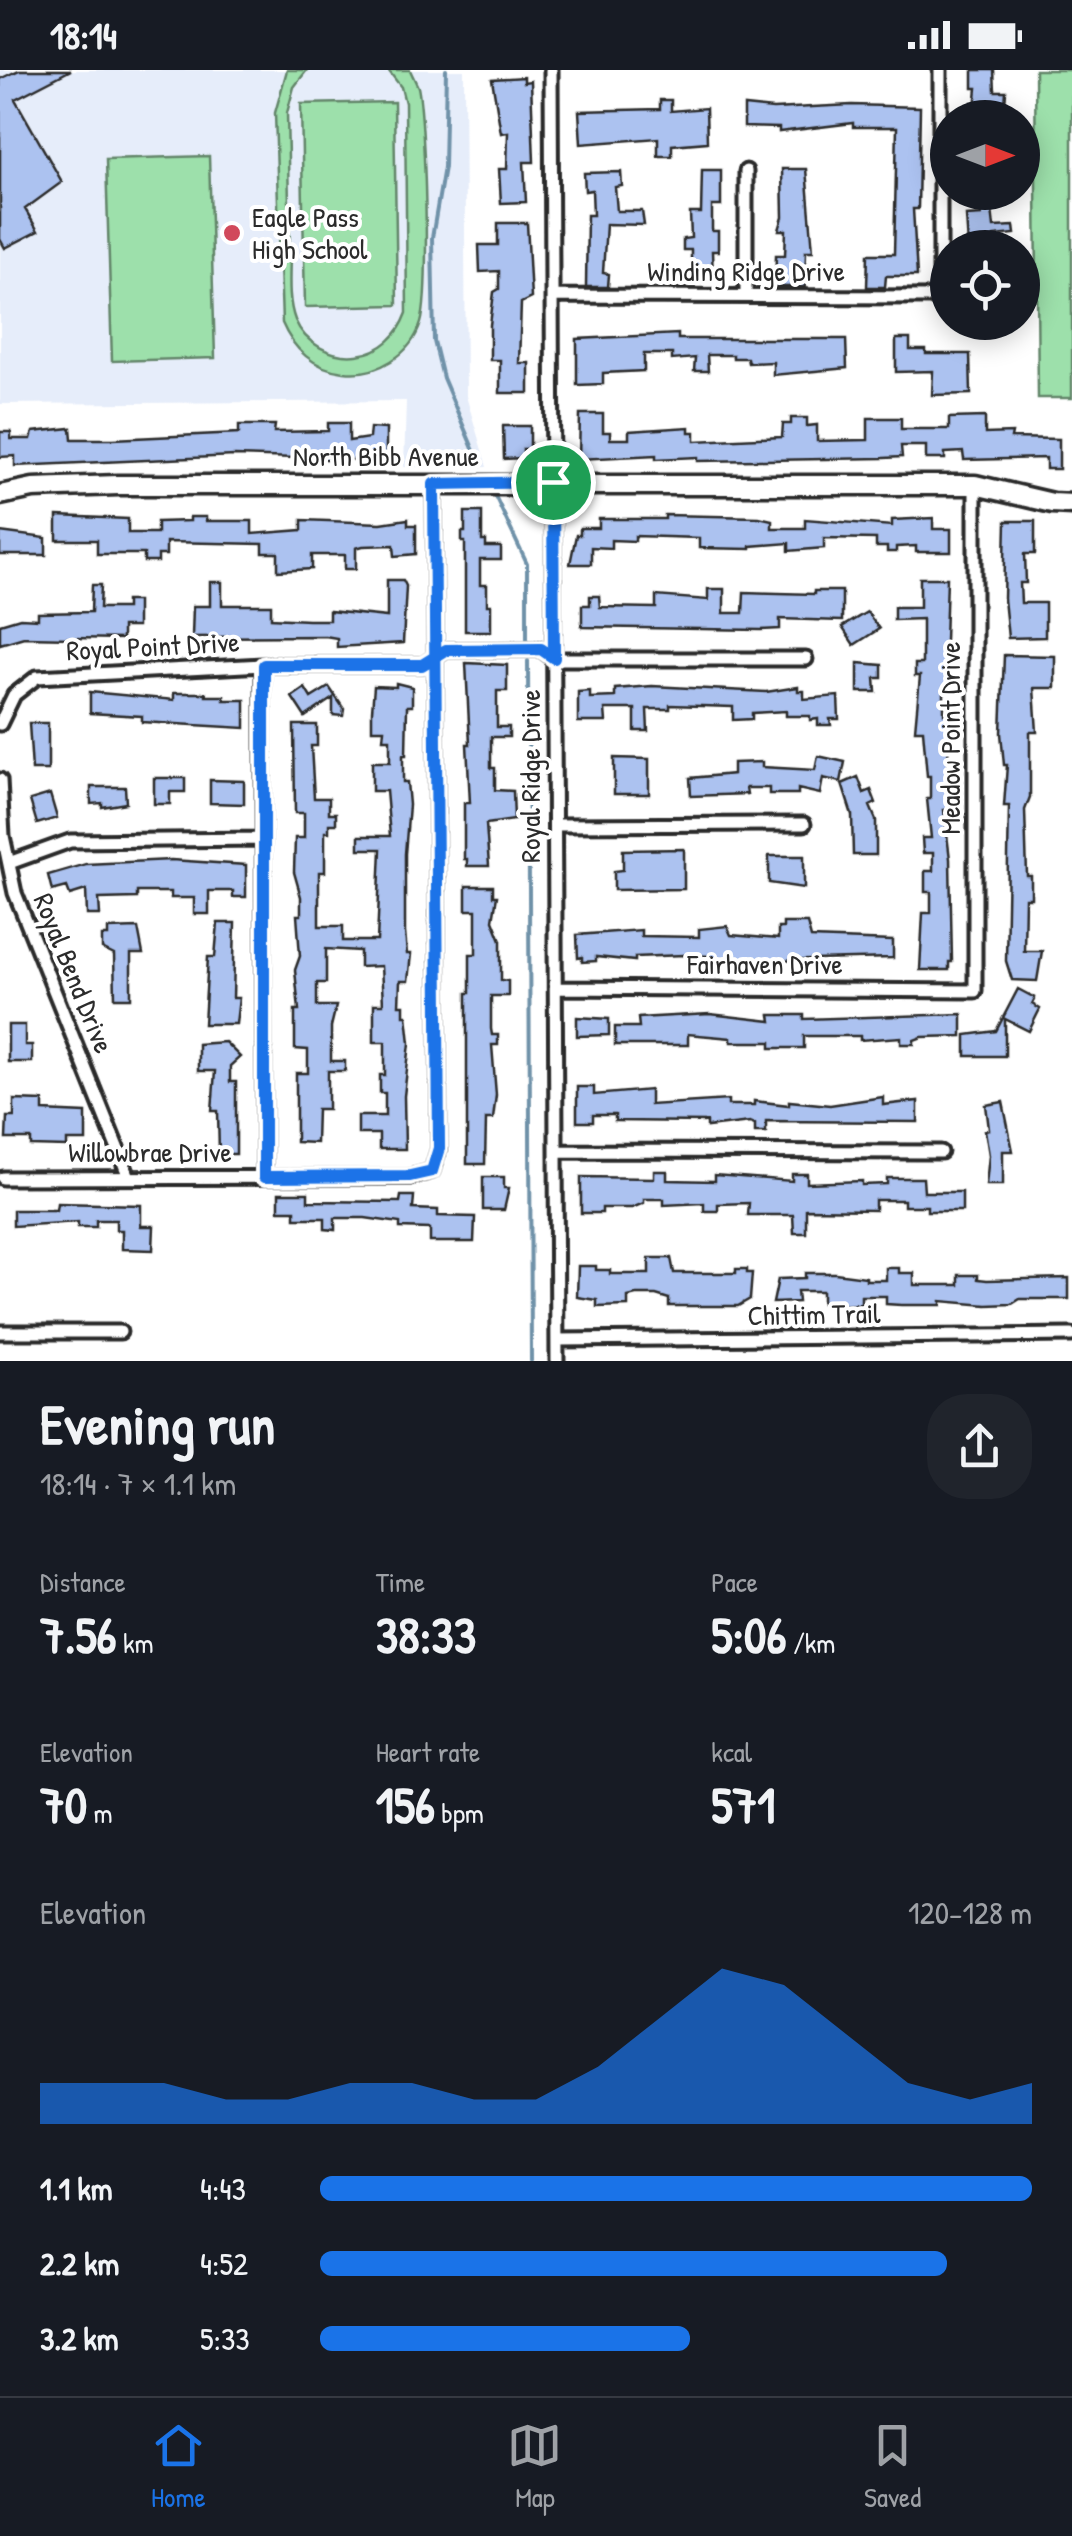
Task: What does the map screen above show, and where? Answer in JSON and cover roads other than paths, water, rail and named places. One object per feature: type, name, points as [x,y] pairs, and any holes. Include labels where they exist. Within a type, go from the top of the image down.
[{"type":"main road","name":"North Bibb Avenue","points":[[0,496],[33,488],[118,485],[975,485],[1072,504]]},
{"type":"street","name":"Royal Ridge Drive","points":[[551,70],[557,1361]]},
{"type":"street","name":"Winding Ridge Drive","points":[[552,296],[940,297],[940,70]]},
{"type":"street","points":[[746,171],[746,296]]},
{"type":"street","points":[[434,484],[434,658]]},
{"type":"street","name":"Meadow Point Drive","points":[[975,485],[975,991]]},
{"type":"street","name":"Royal Point Drive","points":[[0,724],[14,695],[37,678],[264,665],[422,665],[446,650],[541,649],[554,658],[806,659]]},
{"type":"street","name":"Willowbrae Drive","points":[[3,1178],[416,1175],[432,1171],[439,1148],[434,658]]},
{"type":"street","points":[[264,665],[264,1177]]},
{"type":"street","name":"Royal Bend Drive","points":[[0,780],[3,836],[14,892],[129,1177]]},
{"type":"street","points":[[555,825],[804,824]]},
{"type":"street","points":[[9,863],[70,841],[262,839]]},
{"type":"street","name":"Fairhaven Drive","points":[[556,988],[975,991]]},
{"type":"street","points":[[556,1151],[941,1152]]},
{"type":"street","points":[[0,1332],[120,1332]]},
{"type":"street","name":"Chittim Trail","points":[[557,1340],[1072,1335]]},
{"type":"waterway","points":[[446,70],[444,167],[432,238],[434,341],[443,378],[480,465]]},
{"type":"waterway","points":[[496,498],[527,564],[527,639]]},
{"type":"waterway","points":[[528,661],[531,1361]]},
{"type":"place","name":"Eagle Pass High School","points":[[232,233]]}]
